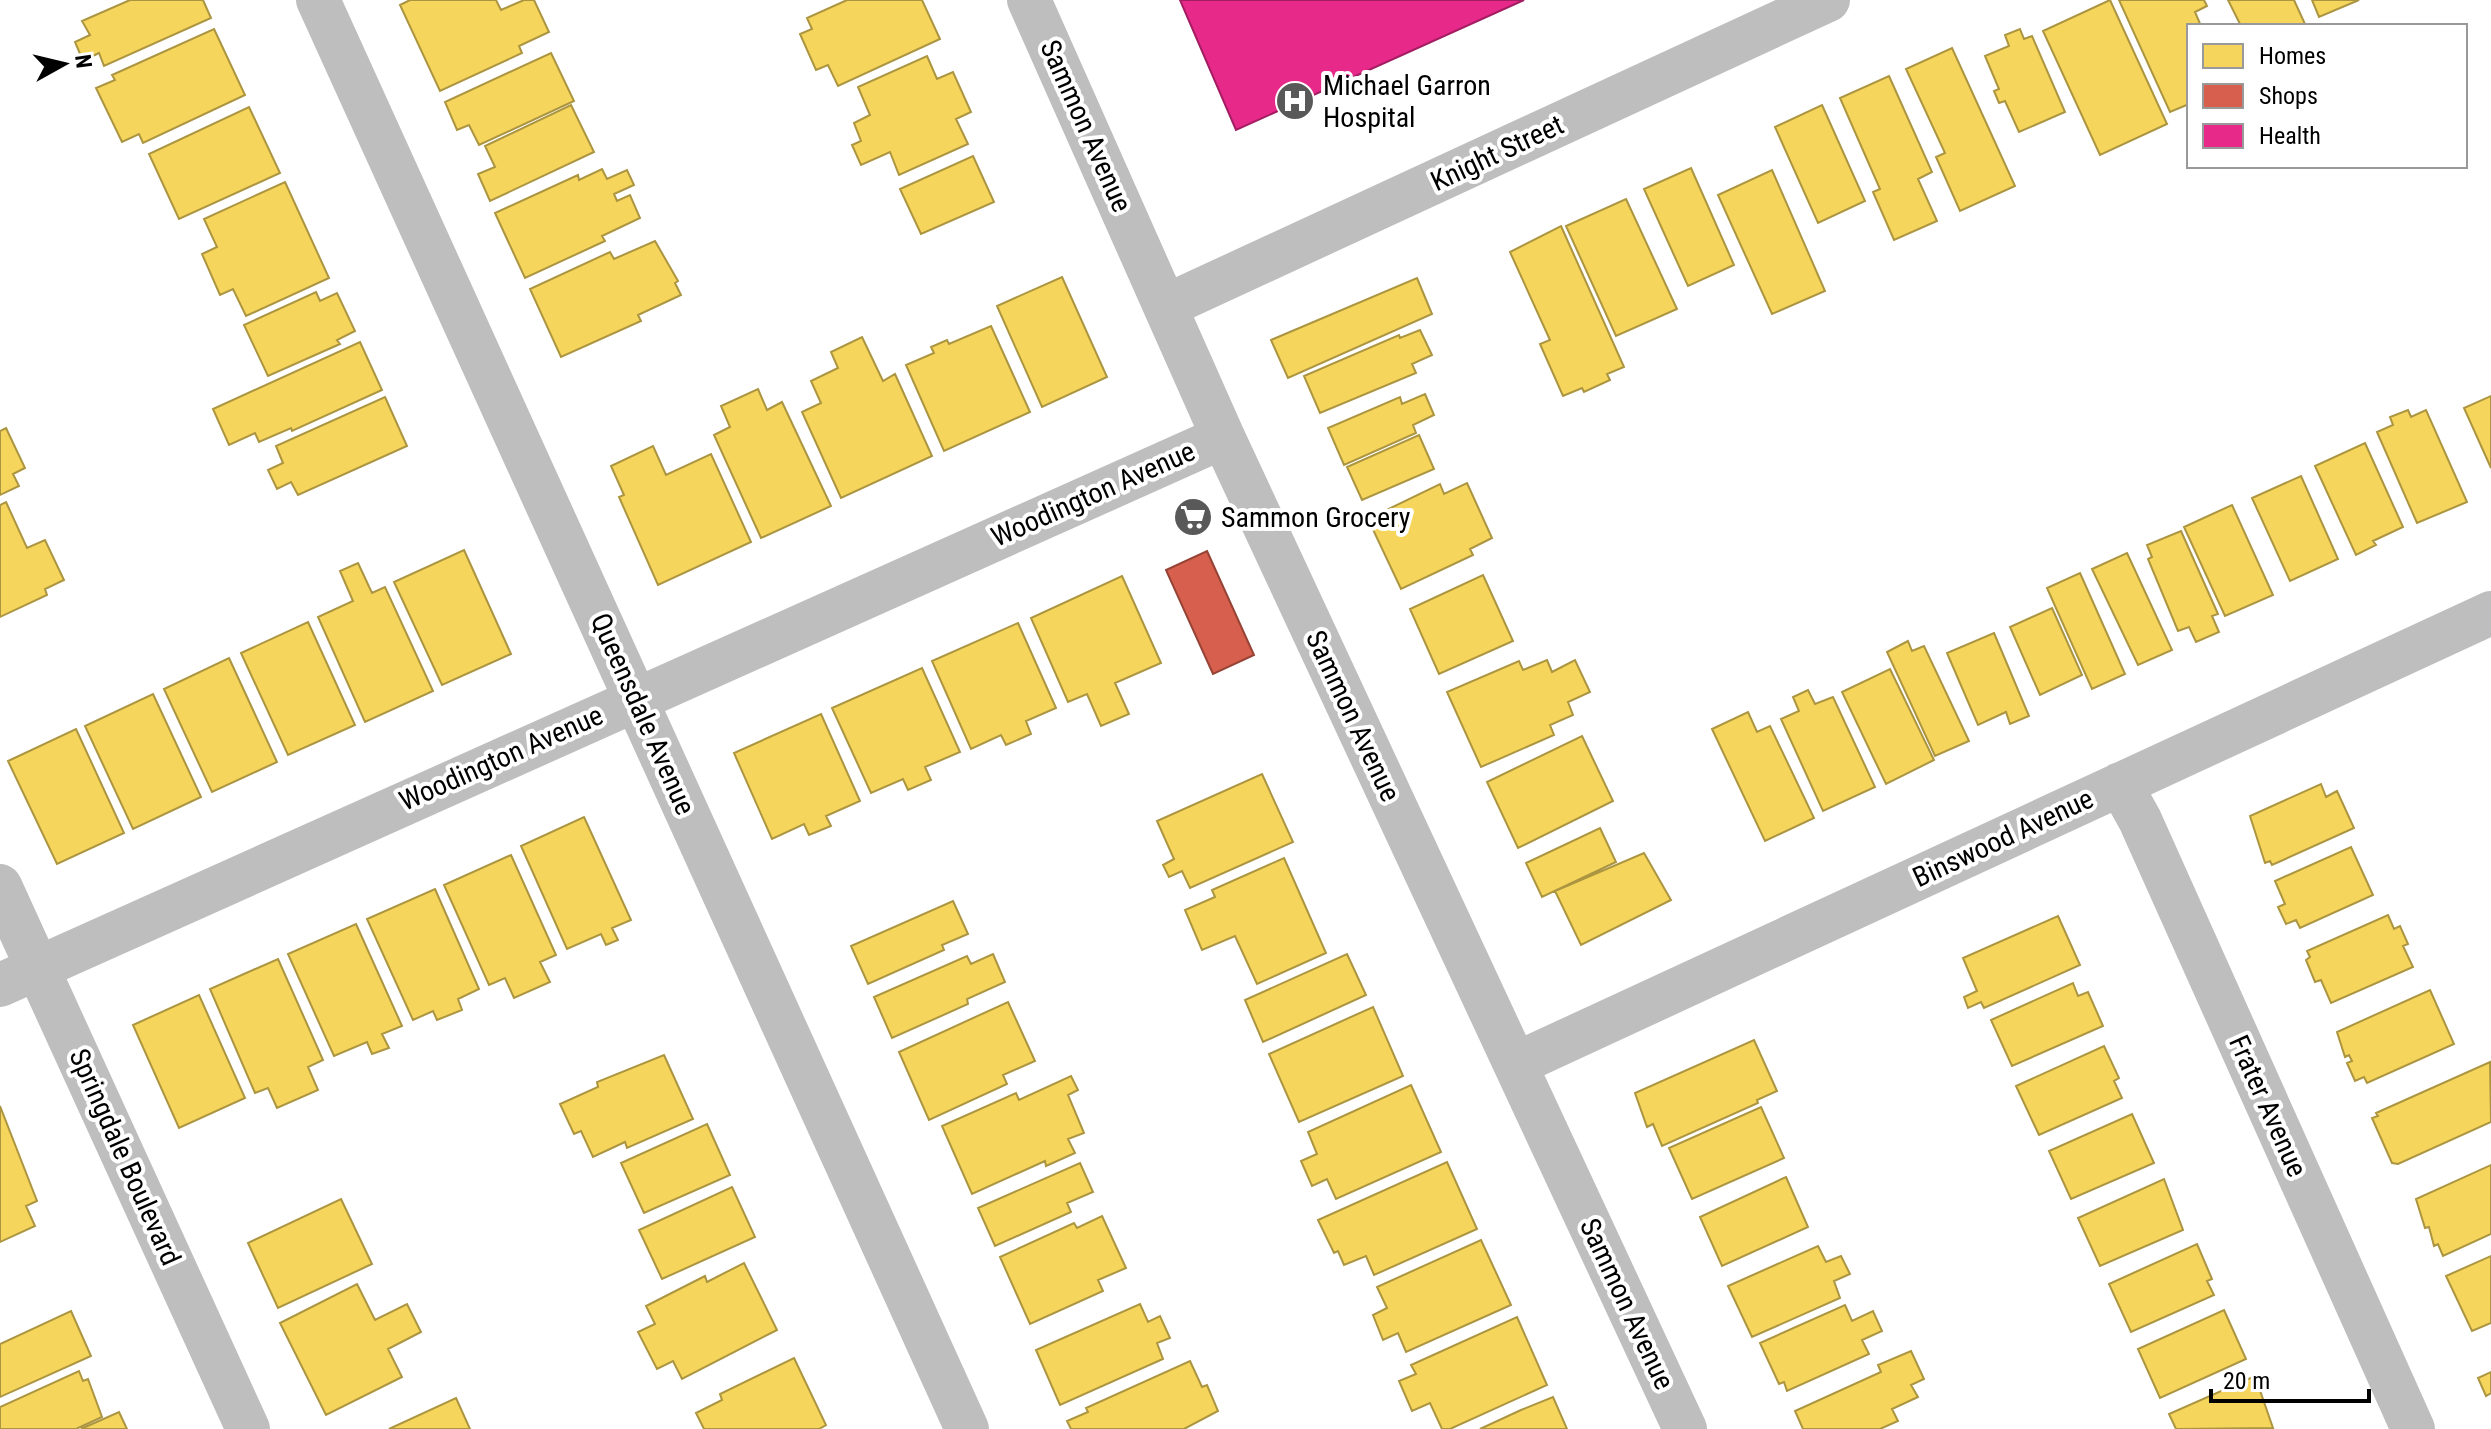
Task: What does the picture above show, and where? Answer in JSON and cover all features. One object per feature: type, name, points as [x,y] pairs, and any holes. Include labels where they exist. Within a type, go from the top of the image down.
[{"type":"street","name":"Queensdale Avenue","points":[[318,0],[967,1429]]},
{"type":"street","name":"Sammon Avenue","points":[[1029,0],[1223,437],[1685,1429]]},
{"type":"street","name":"Knight Street","points":[[1166,306],[1828,0]]},
{"type":"street","name":"Woodington Avenue","points":[[19,976],[1223,437]]},
{"type":"street","name":"Binswood Avenue","points":[[1516,1064],[2491,613]]},
{"type":"street","name":"Frater Avenue","points":[[2120,784],[2140,820],[2413,1429]]},
{"type":"street","name":"Springdale Boulevard","points":[[0,886],[19,976],[248,1429]]},
{"type":"building: Homes","points":[[130,0],[203,0],[211,18],[104,66],[99,53],[83,61],[75,42],[90,35],[82,21]]},
{"type":"building: Homes","points":[[410,0],[496,0],[501,10],[524,0],[534,0],[549,32],[519,46],[522,53],[440,91],[400,5]]},
{"type":"building: Homes","points":[[847,0],[922,0],[940,39],[838,86],[828,65],[816,70],[800,34],[812,29],[807,18]]},
{"type":"building: Homes","points":[[2110,0],[2167,124],[2100,155],[2043,31]]},
{"type":"building: Homes","points":[[2119,0],[2204,0],[2207,6],[2195,12],[2200,24],[2187,24],[2187,105],[2170,112]]},
{"type":"building: Homes","points":[[2228,0],[2294,0],[2305,24],[2240,24]]},
{"type":"building: Homes","points":[[2312,0],[2359,0],[2319,17]]},
{"type":"building: Homes","points":[[214,29],[245,95],[143,143],[139,134],[122,142],[96,88],[115,80],[112,75]]},
{"type":"building: Homes","points":[[2020,29],[2024,39],[2032,36],[2065,112],[2019,132],[2005,101],[1999,103],[1994,91],[1999,89],[1985,56],[2009,46],[2005,35]]},
{"type":"building: Homes","points":[[1952,48],[2015,186],[1960,211],[1936,157],[1945,153],[1906,69]]},
{"type":"building: Homes","points":[[551,53],[574,101],[479,145],[469,125],[457,130],[445,102]]},
{"type":"building: Homes","points":[[927,56],[937,79],[953,72],[971,112],[956,119],[968,144],[899,175],[890,152],[861,165],[852,145],[861,141],[854,123],[870,115],[858,87]]},
{"type":"building: Homes","points":[[1889,76],[1932,172],[1918,179],[1937,221],[1894,240],[1873,192],[1880,189],[1840,98]]},
{"type":"building: Homes","points":[[571,105],[594,152],[490,201],[478,174],[495,167],[485,146]]},
{"type":"building: Homes","points":[[1822,105],[1865,201],[1818,223],[1775,127]]},
{"type":"building: Homes","points":[[249,107],[280,173],[179,219],[149,154]]},
{"type":"building: Homes","points":[[973,156],[994,202],[921,234],[900,189]]},
{"type":"building: Homes","points":[[1691,168],[1734,265],[1688,286],[1644,189]]},
{"type":"building: Homes","points":[[602,169],[607,179],[627,170],[634,185],[614,194],[617,201],[630,195],[640,218],[602,236],[605,241],[525,278],[495,213],[578,175],[579,180]]},
{"type":"building: Homes","points":[[1772,170],[1825,291],[1772,314],[1718,195]]},
{"type":"building: Homes","points":[[285,182],[329,278],[246,316],[233,289],[220,295],[202,254],[217,247],[204,219]]},
{"type":"building: Homes","points":[[1626,199],[1677,309],[1616,336],[1566,226]]},
{"type":"building: Homes","points":[[1561,226],[1624,367],[1607,374],[1610,380],[1584,392],[1582,388],[1563,396],[1540,344],[1550,340],[1510,252]]},
{"type":"building: Homes","points":[[655,241],[678,281],[675,283],[681,295],[638,315],[641,321],[561,357],[530,289],[610,252],[614,259]]},
{"type":"building: Homes","points":[[1062,277],[1107,377],[1042,407],[997,306]]},
{"type":"building: Homes","points":[[1417,278],[1432,314],[1288,378],[1271,340]]},
{"type":"building: Homes","points":[[316,292],[320,301],[337,293],[355,331],[337,340],[340,344],[268,376],[244,325]]},
{"type":"building: Homes","points":[[991,326],[1030,412],[944,451],[906,365],[934,353],[931,347],[947,340],[949,344]]},
{"type":"building: Homes","points":[[1420,330],[1432,355],[1412,364],[1416,373],[1320,413],[1304,376],[1399,335],[1400,338]]},
{"type":"building: Homes","points":[[862,337],[883,381],[895,374],[932,456],[841,498],[802,412],[821,403],[811,381],[838,368],[831,352]]},
{"type":"building: Homes","points":[[360,342],[382,390],[292,431],[291,428],[259,442],[255,433],[229,445],[213,409]]},
{"type":"building: Homes","points":[[758,389],[767,410],[782,402],[831,506],[761,538],[714,435],[730,427],[721,406]]},
{"type":"building: Homes","points":[[1425,394],[1434,415],[1413,425],[1416,433],[1344,465],[1328,428],[1400,397],[1402,404]]},
{"type":"building: Homes","points":[[2491,396],[2491,468],[2464,408]]},
{"type":"building: Homes","points":[[385,397],[407,446],[298,495],[291,482],[277,489],[268,470],[283,463],[276,446]]},
{"type":"building: Homes","points":[[2408,410],[2411,417],[2426,410],[2467,502],[2417,523],[2377,432],[2393,425],[2390,417]]},
{"type":"building: Homes","points":[[6,428],[25,468],[13,474],[19,486],[0,495],[0,431]]},
{"type":"building: Homes","points":[[1419,435],[1434,469],[1362,500],[1347,467]]},
{"type":"building: Homes","points":[[2365,443],[2403,527],[2373,541],[2376,545],[2356,555],[2315,466]]},
{"type":"building: Homes","points":[[653,446],[666,475],[711,454],[751,542],[658,585],[619,497],[624,495],[611,466]]},
{"type":"building: Homes","points":[[2301,476],[2338,559],[2290,581],[2252,498]]},
{"type":"building: Homes","points":[[1467,483],[1492,538],[1470,549],[1473,555],[1401,589],[1368,519],[1440,484],[1444,494]]},
{"type":"building: Homes","points":[[6,502],[27,548],[45,540],[64,580],[45,589],[47,595],[0,617],[0,505]]},
{"type":"building: Homes","points":[[2232,505],[2273,595],[2225,616],[2184,527]]},
{"type":"building: Homes","points":[[2181,531],[2218,614],[2212,616],[2219,632],[2196,642],[2189,627],[2178,631],[2148,559],[2152,557],[2147,545]]},
{"type":"building: Homes","points":[[464,550],[511,654],[442,685],[394,582]]},
{"type":"building: Homes","points":[[2127,553],[2172,650],[2138,665],[2092,569]]},
{"type":"building: Homes","points":[[358,563],[372,593],[385,587],[433,691],[365,722],[318,617],[353,601],[340,571]]},
{"type":"building: Homes","points":[[2080,573],[2125,674],[2092,689],[2047,588]]},
{"type":"building: Homes","points":[[1483,575],[1513,641],[1439,674],[1410,609]]},
{"type":"building: Homes","points":[[1122,576],[1161,663],[1115,683],[1129,714],[1101,726],[1087,694],[1068,702],[1031,618]]},
{"type":"building: Homes","points":[[2052,608],[2082,675],[2040,695],[2010,627]]},
{"type":"building: Homes","points":[[308,622],[355,725],[288,755],[241,653]]},
{"type":"building: Homes","points":[[1018,623],[1056,708],[1026,721],[1031,734],[1006,745],[1001,735],[971,749],[932,661]]},
{"type":"building: Homes","points":[[1994,633],[2029,716],[2010,724],[2006,712],[1978,725],[1947,653]]},
{"type":"building: Homes","points":[[1908,641],[1912,651],[1924,646],[1969,741],[1935,756],[1887,652]]},
{"type":"building: Homes","points":[[229,658],[277,762],[212,792],[164,689]]},
{"type":"building: Homes","points":[[1547,660],[1552,672],[1575,660],[1590,692],[1568,702],[1573,715],[1550,725],[1554,735],[1481,767],[1447,692],[1519,661],[1523,670]]},
{"type":"building: Homes","points":[[922,668],[960,752],[925,767],[931,780],[908,790],[903,779],[871,793],[832,708]]},
{"type":"building: Homes","points":[[1890,669],[1934,760],[1886,784],[1842,692]]},
{"type":"building: Homes","points":[[1808,690],[1815,704],[1833,697],[1875,787],[1823,811],[1781,719],[1799,711],[1793,697]]},
{"type":"building: Homes","points":[[153,694],[201,797],[133,829],[85,726]]},
{"type":"building: Homes","points":[[1748,712],[1757,732],[1770,726],[1814,818],[1765,841],[1712,729]]},
{"type":"building: Homes","points":[[821,714],[860,801],[826,816],[831,826],[809,835],[804,824],[772,839],[734,753]]},
{"type":"building: Homes","points":[[76,729],[124,833],[57,864],[8,761]]},
{"type":"building: Homes","points":[[1582,736],[1613,801],[1518,848],[1487,782]]},
{"type":"building: Homes","points":[[1262,774],[1293,842],[1190,888],[1182,871],[1169,877],[1163,865],[1174,859],[1157,821]]},
{"type":"building: Homes","points":[[2321,784],[2326,797],[2337,791],[2354,828],[2272,865],[2270,861],[2265,863],[2250,816]]},
{"type":"building: Homes","points":[[584,817],[631,920],[612,928],[618,940],[606,945],[601,934],[567,949],[521,846]]},
{"type":"building: Homes","points":[[1600,828],[1616,862],[1542,897],[1526,863]]},
{"type":"building: Homes","points":[[2351,847],[2373,895],[2300,928],[2296,920],[2286,924],[2278,907],[2285,904],[2275,881]]},
{"type":"building: Homes","points":[[1644,853],[1671,900],[1581,945],[1555,891]]},
{"type":"building: Homes","points":[[511,855],[556,955],[540,962],[550,982],[514,998],[505,978],[489,985],[444,885]]},
{"type":"building: Homes","points":[[1284,858],[1326,953],[1257,984],[1235,936],[1202,950],[1185,910],[1215,897],[1212,890]]},
{"type":"building: Homes","points":[[435,889],[479,989],[458,999],[462,1010],[437,1020],[433,1011],[413,1020],[367,919]]},
{"type":"building: Homes","points":[[953,901],[968,934],[942,945],[944,950],[868,984],[851,946]]},
{"type":"building: Homes","points":[[2388,915],[2394,929],[2400,926],[2408,944],[2403,946],[2413,967],[2331,1003],[2321,980],[2315,982],[2306,960],[2310,957],[2307,951]]},
{"type":"building: Homes","points":[[2058,916],[2080,965],[1984,1008],[1981,1002],[1968,1008],[1964,997],[1977,991],[1963,958]]},
{"type":"building: Homes","points":[[356,924],[402,1026],[382,1034],[389,1048],[372,1054],[367,1042],[334,1056],[288,954]]},
{"type":"building: Homes","points":[[993,954],[1005,982],[967,999],[968,1004],[892,1038],[874,997],[967,956],[971,964]]},
{"type":"building: Homes","points":[[1347,954],[1366,995],[1263,1042],[1245,1000]]},
{"type":"building: Homes","points":[[278,959],[323,1060],[308,1067],[318,1090],[277,1108],[268,1088],[255,1093],[210,989]]},
{"type":"building: Homes","points":[[2073,983],[2078,996],[2088,992],[2103,1026],[2012,1066],[1991,1020]]},
{"type":"building: Homes","points":[[2430,990],[2454,1044],[2367,1083],[2364,1077],[2355,1081],[2347,1063],[2352,1061],[2349,1055],[2345,1057],[2337,1032]]},
{"type":"building: Homes","points":[[199,995],[245,1098],[179,1128],[133,1025]]},
{"type":"building: Homes","points":[[1008,1002],[1035,1061],[1003,1075],[1007,1084],[929,1120],[899,1052]]},
{"type":"building: Homes","points":[[1373,1007],[1403,1076],[1299,1122],[1269,1054]]},
{"type":"building: Homes","points":[[1754,1040],[1777,1091],[1757,1100],[1758,1103],[1662,1146],[1653,1124],[1647,1127],[1635,1093]]},
{"type":"building: Homes","points":[[2104,1046],[2119,1078],[2114,1081],[2122,1098],[2039,1135],[2016,1086]]},
{"type":"building: Homes","points":[[664,1055],[693,1119],[627,1148],[625,1142],[593,1157],[581,1131],[574,1134],[560,1104],[598,1087],[597,1082]]},
{"type":"building: Homes","points":[[2490,1062],[2491,1122],[2398,1164],[2392,1163],[2372,1118],[2378,1116],[2376,1113]]},
{"type":"building: Homes","points":[[1071,1076],[1078,1090],[1068,1095],[1084,1133],[1068,1139],[1075,1153],[1046,1166],[1045,1161],[972,1194],[942,1126],[1016,1093],[1019,1100]]},
{"type":"building: Homes","points":[[1411,1085],[1441,1152],[1336,1199],[1327,1179],[1312,1186],[1301,1161],[1317,1154],[1308,1132]]},
{"type":"building: Homes","points":[[0,1106],[37,1201],[26,1206],[35,1226],[0,1242]]},
{"type":"building: Homes","points":[[1761,1107],[1784,1158],[1692,1199],[1669,1148]]},
{"type":"building: Homes","points":[[2132,1114],[2154,1163],[2071,1199],[2049,1151]]},
{"type":"building: Homes","points":[[707,1124],[730,1175],[644,1213],[621,1163]]},
{"type":"building: Homes","points":[[1447,1162],[1477,1229],[1374,1275],[1366,1256],[1344,1265],[1338,1251],[1334,1253],[1318,1220]]},
{"type":"building: Homes","points":[[1080,1163],[1093,1192],[1067,1203],[1071,1212],[995,1246],[978,1208]]},
{"type":"building: Homes","points":[[2491,1165],[2491,1234],[2443,1256],[2438,1244],[2434,1246],[2429,1227],[2425,1228],[2416,1199]]},
{"type":"building: Homes","points":[[1786,1177],[1808,1227],[1722,1266],[1700,1217]]},
{"type":"building: Homes","points":[[2164,1179],[2183,1230],[2100,1266],[2078,1218]]},
{"type":"building: Homes","points":[[732,1187],[755,1237],[662,1279],[639,1230]]},
{"type":"building: Homes","points":[[341,1199],[372,1264],[278,1308],[248,1243]]},
{"type":"building: Homes","points":[[1102,1216],[1126,1268],[1098,1280],[1103,1291],[1030,1324],[1000,1257],[1074,1223],[1077,1228]]},
{"type":"building: Homes","points":[[1481,1240],[1511,1305],[1406,1352],[1398,1333],[1383,1340],[1373,1315],[1387,1308],[1377,1287]]},
{"type":"building: Homes","points":[[2197,1244],[2212,1279],[2207,1281],[2214,1295],[2131,1332],[2109,1284]]},
{"type":"building: Homes","points":[[1818,1246],[1826,1262],[1841,1256],[1850,1274],[1834,1281],[1840,1298],[1752,1337],[1728,1286]]},
{"type":"building: Homes","points":[[2491,1256],[2491,1323],[2472,1331],[2446,1276]]},
{"type":"building: Homes","points":[[744,1263],[777,1330],[682,1379],[673,1361],[657,1369],[638,1332],[655,1324],[646,1306],[705,1276],[707,1282]]},
{"type":"building: Homes","points":[[357,1284],[375,1320],[407,1304],[421,1332],[388,1349],[402,1377],[326,1415],[280,1323]]},
{"type":"building: Homes","points":[[1140,1304],[1148,1322],[1160,1316],[1170,1338],[1157,1343],[1163,1359],[1060,1405],[1036,1350]]},
{"type":"building: Homes","points":[[1845,1305],[1852,1321],[1873,1311],[1882,1331],[1862,1340],[1869,1354],[1787,1391],[1784,1382],[1779,1384],[1760,1343]]},
{"type":"building: Homes","points":[[2224,1310],[2246,1359],[2160,1398],[2138,1349]]},
{"type":"building: Homes","points":[[71,1311],[91,1356],[0,1397],[0,1344]]},
{"type":"building: Homes","points":[[1517,1317],[1547,1385],[1450,1429],[1442,1429],[1430,1403],[1412,1411],[1399,1381],[1416,1374],[1411,1365]]},
{"type":"building: Homes","points":[[1911,1351],[1924,1379],[1911,1385],[1918,1397],[1892,1409],[1898,1421],[1880,1429],[1803,1429],[1795,1411],[1881,1372],[1878,1365]]},
{"type":"building: Homes","points":[[794,1358],[826,1425],[819,1429],[704,1429],[696,1413],[722,1400],[720,1394]]},
{"type":"building: Homes","points":[[1190,1361],[1202,1387],[1207,1385],[1218,1411],[1184,1429],[1071,1429],[1067,1421],[1088,1412],[1086,1408]]},
{"type":"building: Homes","points":[[79,1371],[83,1381],[88,1379],[102,1417],[76,1429],[0,1429],[0,1407]]},
{"type":"building: Homes","points":[[2491,1372],[2491,1393],[2486,1396],[2478,1378]]},
{"type":"building: Homes","points":[[2255,1376],[2273,1428],[2176,1429],[2169,1414]]},
{"type":"building: Homes","points":[[1553,1397],[1567,1429],[1480,1429],[1521,1410]]},
{"type":"building: Homes","points":[[456,1398],[470,1429],[389,1429]]},
{"type":"building: Homes","points":[[119,1412],[127,1429],[81,1429]]},
{"type":"building: Shops","points":[[1207,551],[1254,655],[1213,674],[1166,570]]},
{"type":"building: Health","name":"Michael Garron Hospital","points":[[1180,0],[1524,0],[1236,130]]},
{"type":"place","name":"Michael Garron Hospital","points":[[1295,101]]},
{"type":"place","name":"Sammon Grocery","points":[[1193,517]]}]
